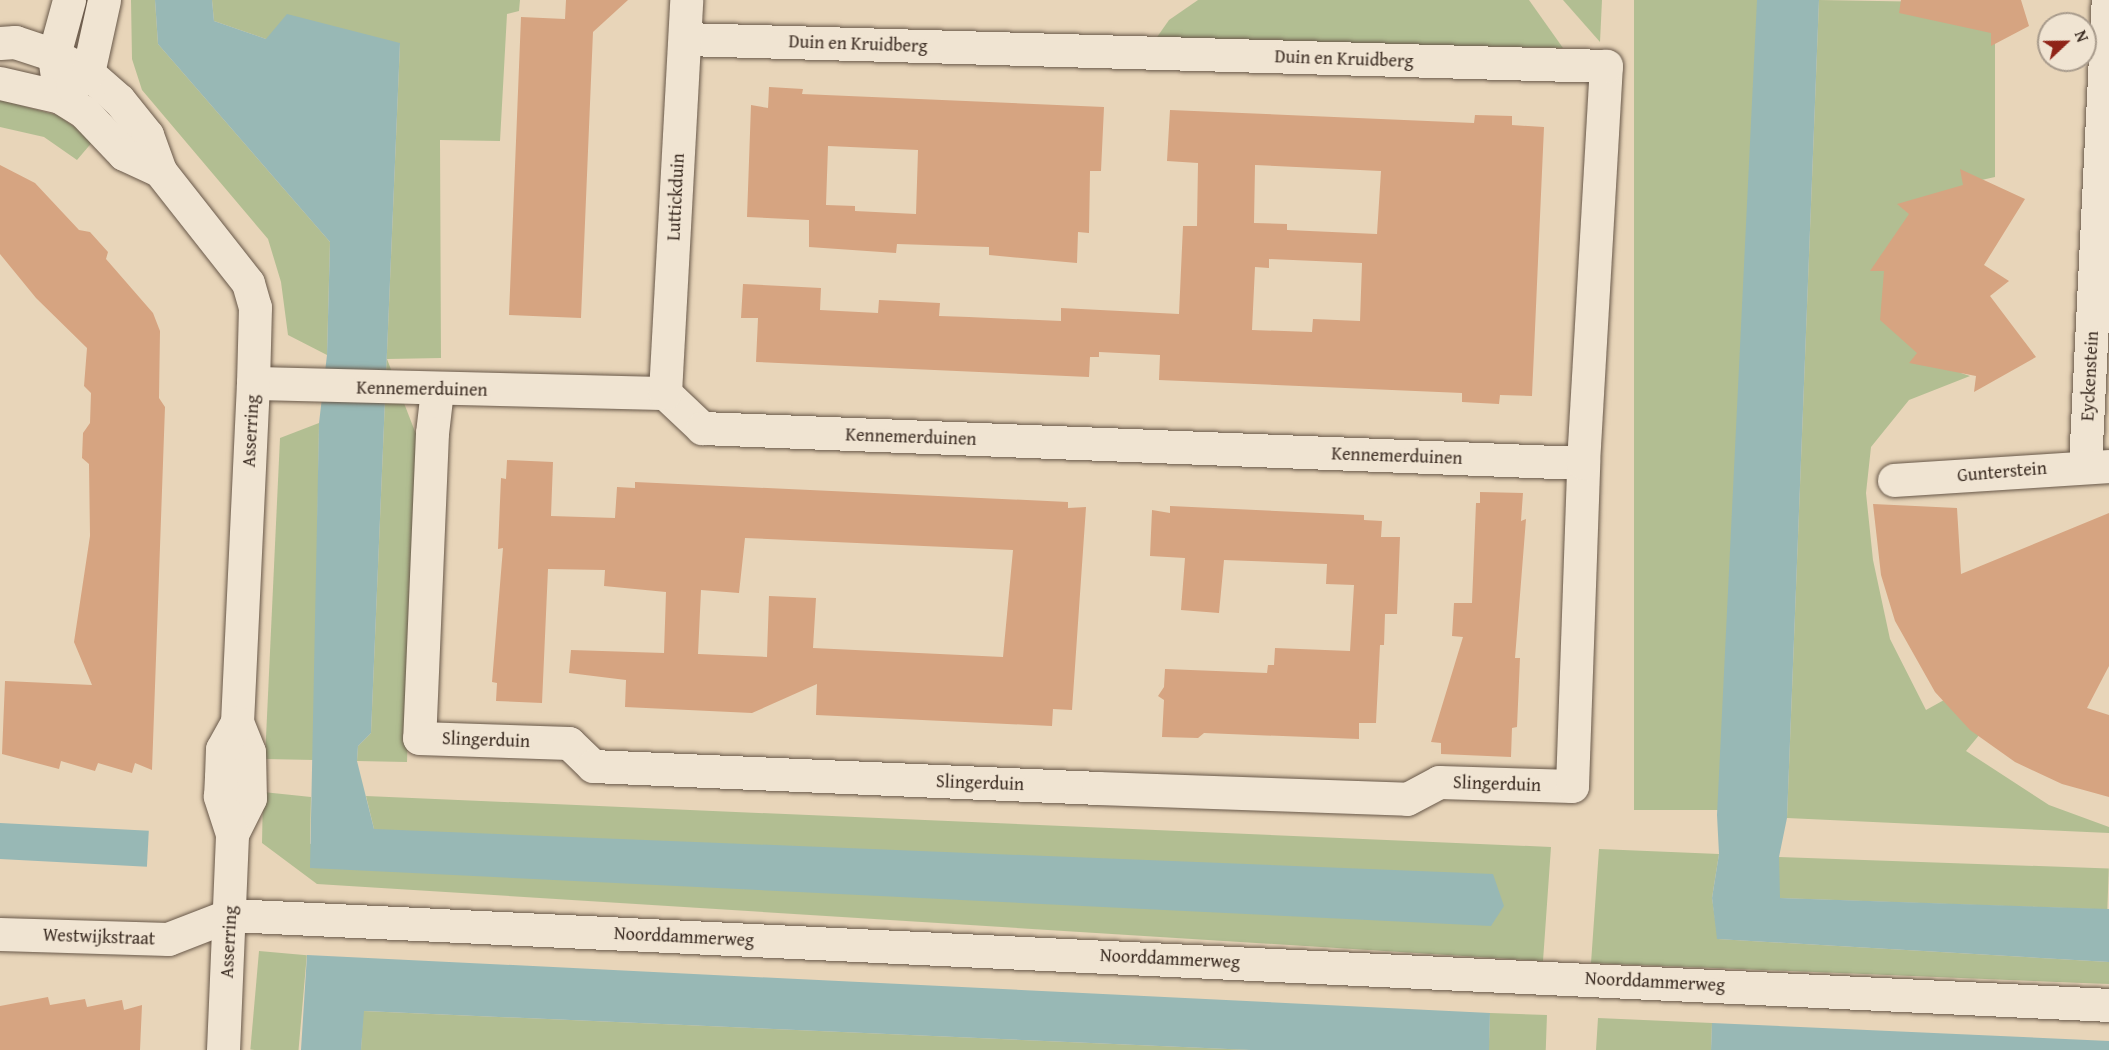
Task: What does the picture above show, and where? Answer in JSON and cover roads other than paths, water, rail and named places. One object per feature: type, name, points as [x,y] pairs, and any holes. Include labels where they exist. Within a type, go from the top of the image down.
[{"type":"street","points":[[60,97],[54,55],[69,0]]},
{"type":"street","points":[[60,97],[88,73],[104,0]]},
{"type":"street","name":"Luttickduin","points":[[665,393],[686,0]]},
{"type":"street","name":"Eyckenstein","points":[[2097,465],[2108,0]]},
{"type":"street","name":"Duin en Kruidberg","points":[[685,39],[1606,66],[1583,463]]},
{"type":"street","name":"Asserring","points":[[0,43],[23,44],[54,55],[88,73],[136,120],[160,171],[248,283],[255,307],[237,722],[249,752],[250,798],[232,834],[223,1050]]},
{"type":"street","name":"Asserring","points":[[0,82],[60,97],[84,112],[124,154],[160,171]]},
{"type":"street","name":"Kennemerduinen","points":[[253,384],[437,390],[665,393],[702,428],[1583,463]]},
{"type":"street","name":"Slingerduin","points":[[437,390],[432,433],[419,738],[569,743],[592,766],[1407,799],[1439,782],[1572,786],[1583,463]]},
{"type":"street","name":"Gunterstein","points":[[1894,480],[2097,465]]},
{"type":"street","name":"Westwijkstraat","points":[[0,934],[168,939],[230,915]]},
{"type":"street","name":"Noorddammerweg","points":[[230,915],[2109,1005]]},
{"type":"water","points":[[155,0],[212,0],[214,21],[266,39],[287,14],[400,43],[371,733],[358,746],[357,761],[374,829],[1493,874],[1504,906],[1491,926],[310,868],[319,423],[327,355],[330,242],[158,44]]},
{"type":"water","points":[[1757,0],[1819,0],[1787,818],[1779,857],[1780,898],[2109,909],[2109,962],[1717,939],[1712,898],[1719,854],[1717,815]]},
{"type":"water","points":[[0,823],[149,831],[147,867],[0,859]]},
{"type":"water","points":[[307,955],[1490,1013],[1489,1050],[1251,1050],[364,1011],[361,1050],[301,1050]]},
{"type":"water","points":[[1712,1023],[2109,1041],[2109,1050],[1711,1050]]}]
